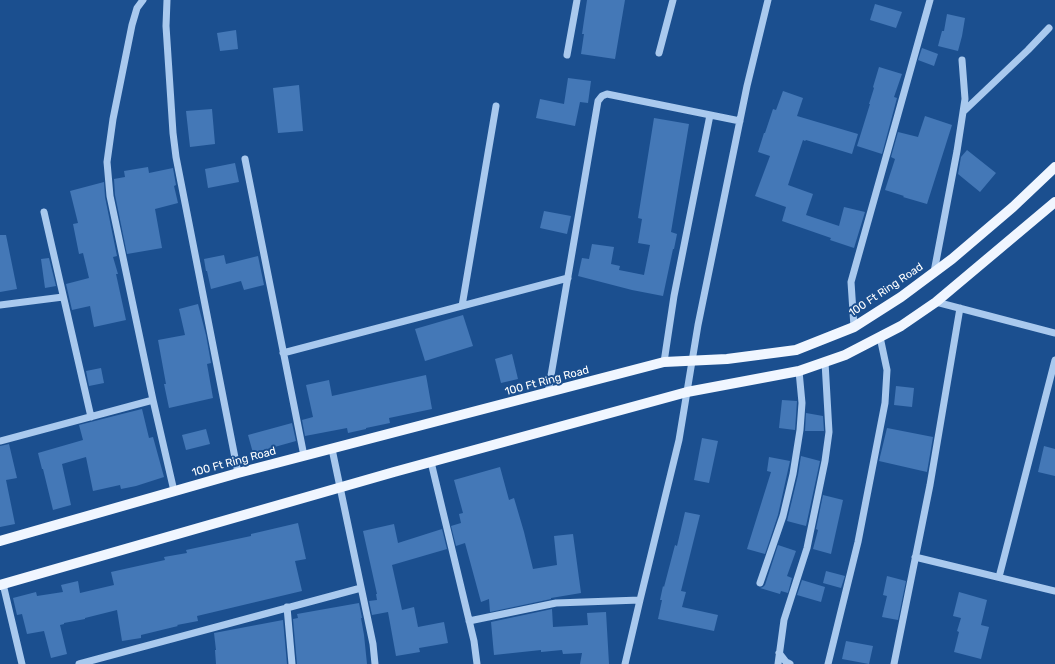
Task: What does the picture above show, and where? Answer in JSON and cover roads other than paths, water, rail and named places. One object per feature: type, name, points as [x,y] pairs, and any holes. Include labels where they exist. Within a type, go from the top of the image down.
[{"type":"main road","name":"100 Ft Ring Road","points":[[0,541],[238,473],[664,362],[727,359],[796,350],[854,327],[901,297],[952,258],[1013,207],[1055,167]]},
{"type":"main road","points":[[1,584],[431,462],[687,392],[799,371],[845,355],[901,326],[936,302],[1055,202]]},
{"type":"street","points":[[143,0],[137,8],[132,25],[113,119],[108,162],[110,196],[174,491]]},
{"type":"street","points":[[167,0],[166,26],[173,134],[176,156],[238,473]]},
{"type":"street","points":[[567,55],[577,0]]},
{"type":"street","points":[[659,53],[673,0]]},
{"type":"street","points":[[625,664],[679,440],[698,325],[747,86],[768,0]]},
{"type":"street","points":[[854,327],[851,282],[930,0]]},
{"type":"street","points":[[964,111],[1049,28]]},
{"type":"street","points":[[934,272],[964,111],[965,99],[962,60]]},
{"type":"street","points":[[548,393],[598,101],[602,96],[607,94],[740,121]]},
{"type":"street","points":[[462,306],[496,106]]},
{"type":"street","points":[[664,362],[674,296],[710,115]]},
{"type":"street","points":[[245,159],[304,456]]},
{"type":"street","points":[[44,212],[91,417]]},
{"type":"street","points":[[283,353],[568,278]]},
{"type":"street","points":[[0,305],[63,297]]},
{"type":"street","points":[[936,302],[1055,332]]},
{"type":"street","points":[[894,664],[930,485],[960,308]]},
{"type":"street","points":[[828,664],[858,542],[885,403],[887,370],[880,337]]},
{"type":"street","points":[[999,577],[1055,360]]},
{"type":"street","points":[[778,664],[784,620],[807,548],[825,461],[829,432],[825,362]]},
{"type":"street","points":[[760,583],[783,516],[793,474],[800,430],[802,403],[799,371]]},
{"type":"street","points":[[0,441],[154,400]]},
{"type":"street","points":[[332,448],[373,644],[375,664]]},
{"type":"street","points":[[431,462],[474,641],[477,664]]},
{"type":"street","points":[[915,557],[1055,591]]},
{"type":"street","points":[[1,584],[22,664]]},
{"type":"street","points":[[79,664],[102,661],[288,607],[361,588]]},
{"type":"street","points":[[469,621],[556,603],[640,600]]},
{"type":"street","points":[[288,607],[292,664]]},
{"type":"street","points":[[779,653],[786,662],[790,664]]}]
